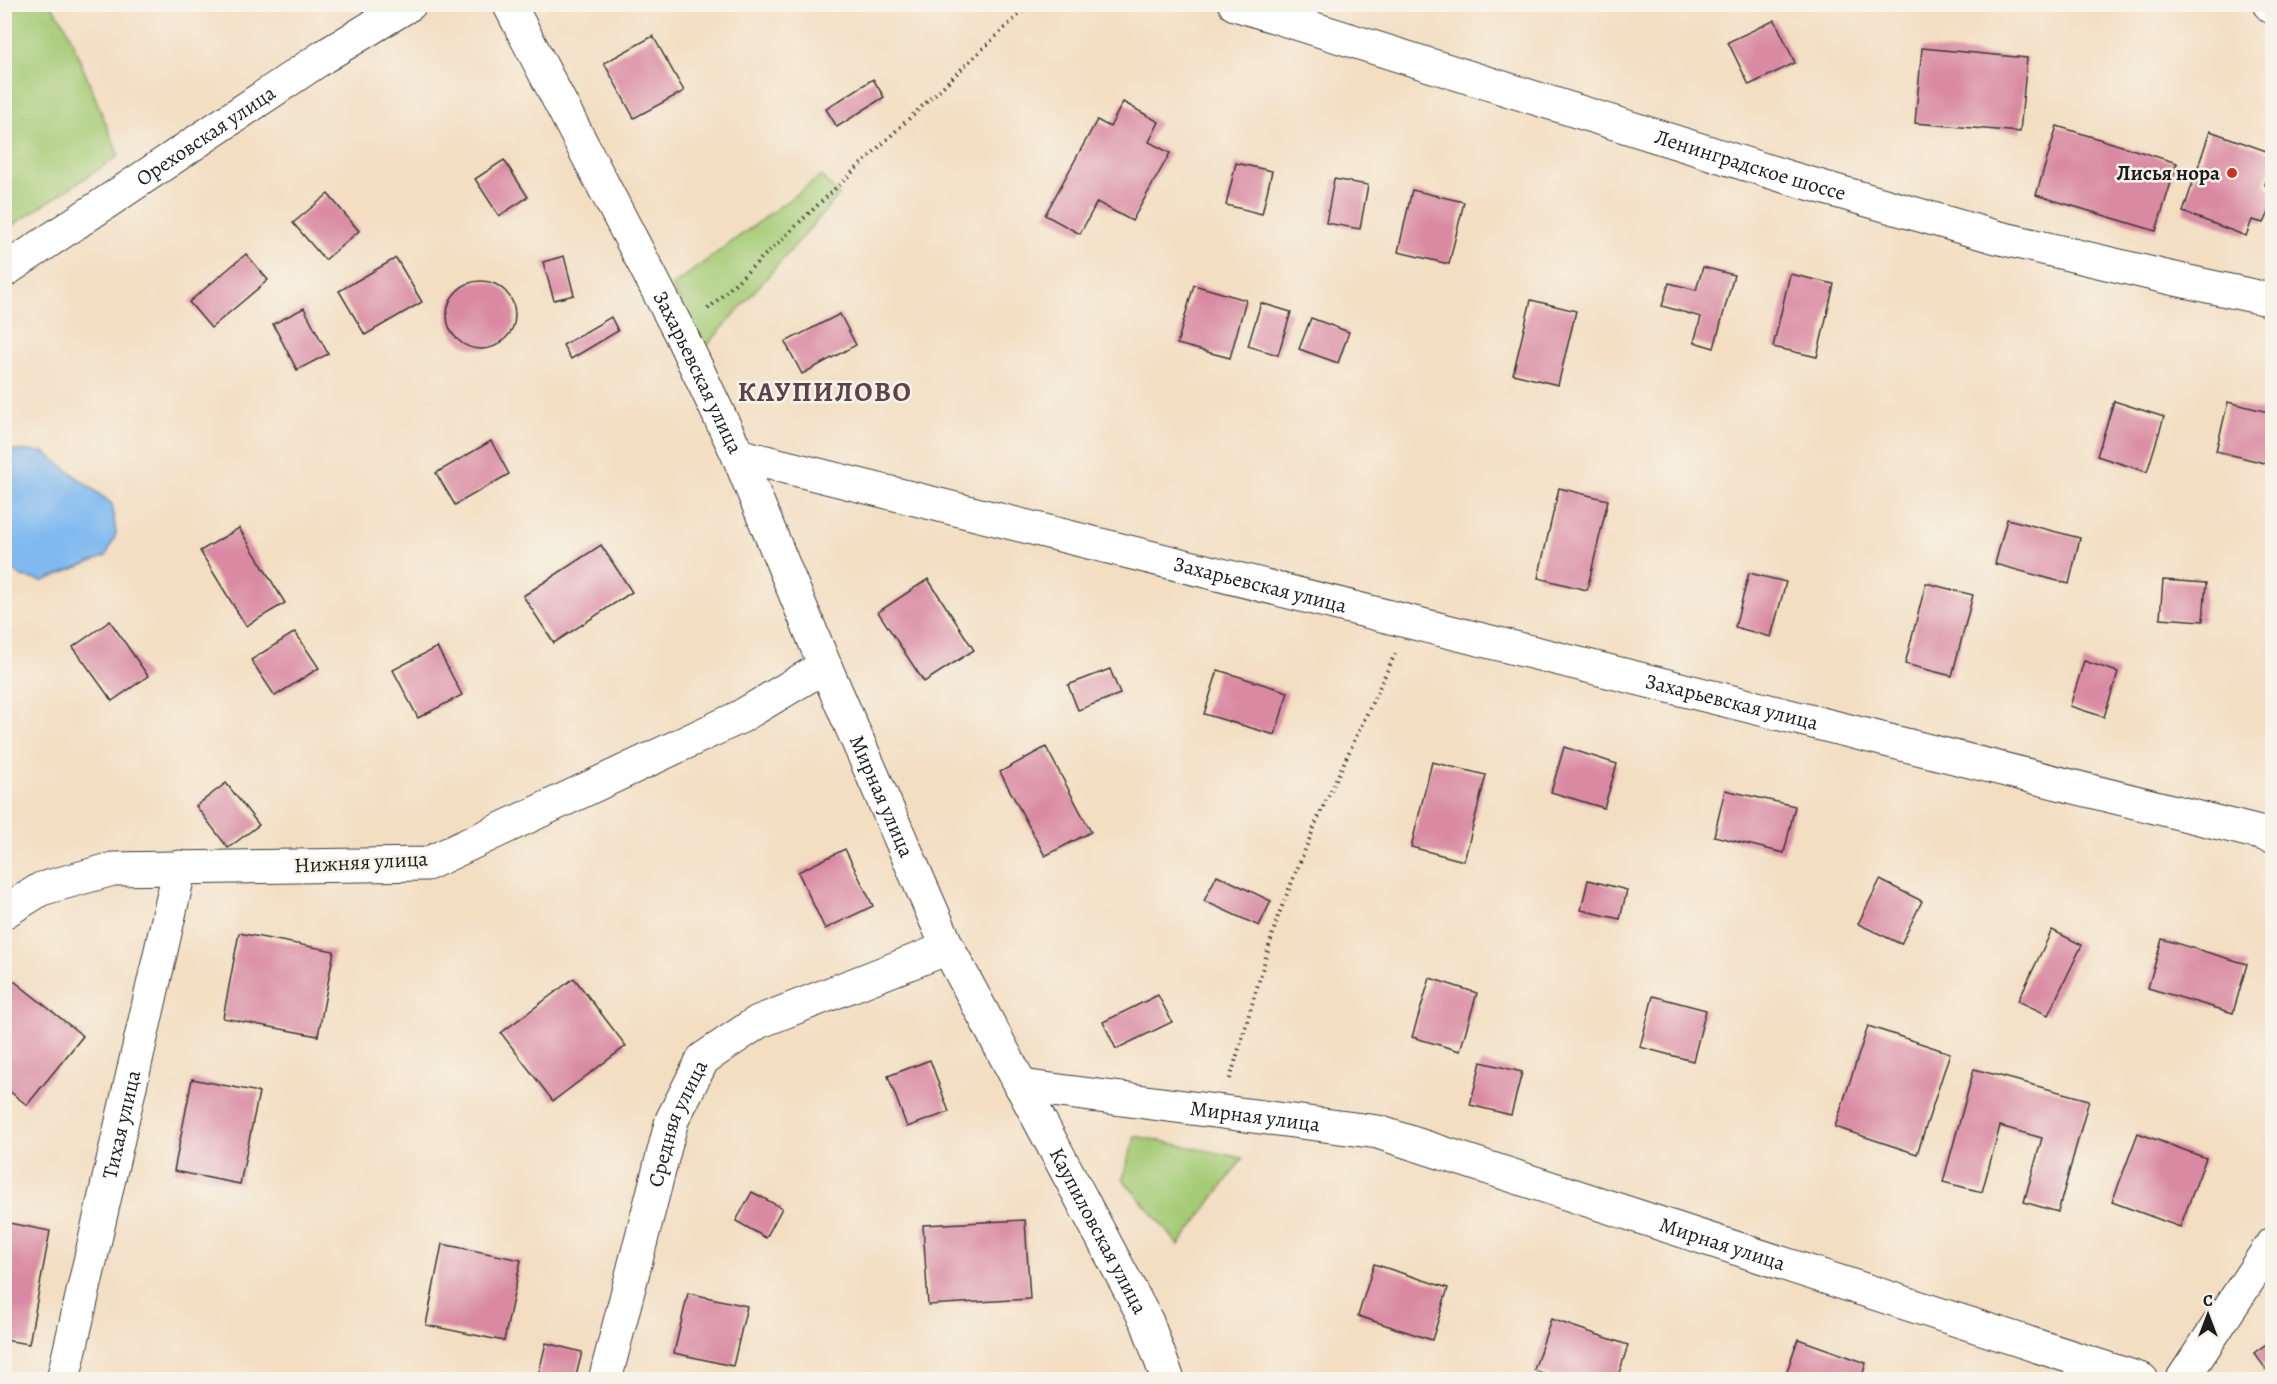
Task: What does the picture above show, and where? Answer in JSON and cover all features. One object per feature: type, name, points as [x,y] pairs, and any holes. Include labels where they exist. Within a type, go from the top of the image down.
[{"type":"street","name":"Ореховская улица","points":[[4,271],[323,57],[410,4]]},
{"type":"street","name":"Захарьевская улица","points":[[509,4],[681,335],[738,455],[2272,836]]},
{"type":"street","name":"Ленинградское шоссе","points":[[1235,4],[1820,187],[1996,237],[2272,300]]},
{"type":"street","name":"Мирная улица","points":[[738,455],[825,666],[948,948],[1021,1086],[1378,1132],[2142,1380]]},
{"type":"street","name":"Нижняя улица","points":[[4,912],[41,889],[113,869],[427,864],[740,717],[825,666]]},
{"type":"street","name":"Тихая улица","points":[[63,1380],[180,867]]},
{"type":"street","name":"Средняя улица","points":[[605,1380],[672,1120],[703,1059],[758,1022],[948,948]]},
{"type":"street","name":"Каупиловская улица","points":[[1021,1086],[1147,1322],[1168,1380]]},
{"type":"street","points":[[2182,1380],[2272,1244]]},
{"type":"path","points":[[681,335],[1030,4]]},
{"type":"path","points":[[1221,1112],[1278,916],[1318,818],[1410,622]]},
{"type":"green space","points":[[5,4],[51,5],[66,26],[119,156],[5,230]]},
{"type":"green space","points":[[821,176],[839,195],[704,349],[672,286]]},
{"type":"green space","points":[[1135,1136],[1243,1158],[1179,1245],[1123,1179]]},
{"type":"water","points":[[5,450],[44,452],[112,504],[116,534],[106,556],[43,581],[22,577],[5,564]]},
{"type":"building","points":[[1775,20],[1795,63],[1749,85],[1728,42]]},
{"type":"building","points":[[653,36],[684,91],[634,118],[604,63]]},
{"type":"building","points":[[1922,48],[2027,58],[2020,132],[1915,123]]},
{"type":"building","points":[[873,79],[884,97],[837,127],[826,109]]},
{"type":"building","points":[[1123,102],[1159,122],[1149,142],[1170,153],[1132,221],[1097,202],[1080,234],[1045,215],[1097,120],[1110,127]]},
{"type":"building","points":[[2057,126],[2177,163],[2156,231],[2036,195]]},
{"type":"building","name":"Лисья нора","points":[[2210,131],[2272,153],[2265,185],[2272,190],[2272,206],[2264,223],[2252,220],[2246,236],[2183,212]]},
{"type":"building","points":[[504,160],[528,197],[499,216],[475,179]]},
{"type":"building","points":[[1236,163],[1272,171],[1262,214],[1226,205]]},
{"type":"building","points":[[1334,179],[1368,185],[1360,229],[1326,223]]},
{"type":"building","points":[[1412,190],[1464,202],[1449,264],[1398,252]]},
{"type":"building","points":[[328,194],[359,231],[325,260],[293,223]]},
{"type":"building","points":[[246,254],[268,280],[211,328],[189,302]]},
{"type":"building","points":[[564,256],[574,295],[554,300],[543,262]]},
{"type":"building","points":[[396,258],[422,302],[365,335],[339,291]]},
{"type":"building","points":[[1703,267],[1734,275],[1714,348],[1694,342],[1701,317],[1662,306],[1669,283],[1696,290]]},
{"type":"building","points":[[1790,274],[1834,284],[1817,357],[1773,347]]},
{"type":"building","points":[[481,281],[494,284],[505,291],[512,302],[515,315],[512,328],[505,339],[494,346],[481,349],[468,346],[457,339],[450,328],[447,315],[450,302],[457,291],[468,284]]},
{"type":"building","points":[[1194,285],[1246,300],[1230,358],[1177,344]]},
{"type":"building","points":[[1531,300],[1576,311],[1558,385],[1513,374]]},
{"type":"building","points":[[1261,303],[1291,312],[1278,355],[1248,346]]},
{"type":"building","points":[[304,308],[328,354],[297,370],[273,324]]},
{"type":"building","points":[[840,314],[856,345],[802,374],[785,342]]},
{"type":"building","points":[[611,317],[618,331],[571,359],[563,345]]},
{"type":"building","points":[[1311,318],[1349,332],[1338,363],[1299,349]]},
{"type":"building","points":[[2114,401],[2164,417],[2147,472],[2097,456]]},
{"type":"building","points":[[2228,402],[2272,413],[2272,465],[2216,451]]},
{"type":"building","points":[[491,441],[509,474],[455,505],[436,473]]},
{"type":"building","points":[[1559,488],[1608,500],[1587,590],[1538,578]]},
{"type":"building","points":[[2007,519],[2080,538],[2069,584],[1995,564]]},
{"type":"building","points":[[239,528],[285,603],[246,626],[200,551]]},
{"type":"building","points":[[601,545],[632,592],[554,643],[523,596]]},
{"type":"building","points":[[1749,573],[1786,582],[1771,637],[1735,627]]},
{"type":"building","points":[[928,579],[974,650],[924,682],[878,612]]},
{"type":"building","points":[[2163,580],[2206,583],[2203,621],[2160,618]]},
{"type":"building","points":[[1926,583],[1973,595],[1952,676],[1905,664]]},
{"type":"building","points":[[110,621],[148,676],[112,701],[73,647]]},
{"type":"building","points":[[295,632],[319,668],[275,696],[251,660]]},
{"type":"building","points":[[437,647],[462,695],[418,718],[393,670]]},
{"type":"building","points":[[2084,661],[2118,672],[2104,717],[2070,706]]},
{"type":"building","points":[[1110,669],[1120,694],[1078,710],[1068,685]]},
{"type":"building","points":[[1218,670],[1288,692],[1275,735],[1204,714]]},
{"type":"building","points":[[1046,747],[1091,832],[1045,856],[1000,772]]},
{"type":"building","points":[[1564,747],[1617,764],[1604,808],[1551,792]]},
{"type":"building","points":[[1432,762],[1486,775],[1464,861],[1411,847]]},
{"type":"building","points":[[226,783],[259,825],[228,848],[196,806]]},
{"type":"building","points":[[1725,790],[1795,806],[1784,853],[1714,836]]},
{"type":"building","points":[[845,849],[873,906],[825,929],[798,872]]},
{"type":"building","points":[[1217,875],[1271,901],[1259,926],[1204,901]]},
{"type":"building","points":[[1588,880],[1627,890],[1620,919],[1581,910]]},
{"type":"building","points":[[1880,880],[1922,901],[1901,944],[1858,924]]},
{"type":"building","points":[[2052,930],[2082,945],[2048,1015],[2018,1001]]},
{"type":"building","points":[[239,933],[334,951],[318,1036],[223,1018]]},
{"type":"building","points":[[2162,939],[2247,964],[2233,1013],[2148,988]]},
{"type":"building","points":[[574,978],[626,1046],[553,1101],[501,1033]]},
{"type":"building","points":[[1430,978],[1477,993],[1460,1051],[1412,1037]]},
{"type":"building","points":[[14,981],[83,1036],[27,1105],[4,1087],[4,992]]},
{"type":"building","points":[[1158,995],[1172,1022],[1116,1049],[1103,1022]]},
{"type":"building","points":[[1653,996],[1706,1010],[1693,1061],[1640,1047]]},
{"type":"building","points":[[1868,1026],[1950,1053],[1917,1154],[1835,1127]]},
{"type":"building","points":[[930,1060],[949,1112],[907,1127],[888,1076]]},
{"type":"building","points":[[1481,1062],[1522,1072],[1511,1115],[1470,1105]]},
{"type":"building","points":[[1974,1069],[2089,1100],[2058,1212],[2024,1202],[2042,1138],[2000,1126],[1982,1192],[1943,1182]]},
{"type":"building","points":[[192,1079],[259,1092],[240,1184],[174,1171]]},
{"type":"building","points":[[2138,1133],[2206,1158],[2180,1227],[2112,1202]]},
{"type":"building","points":[[752,1192],[782,1208],[766,1238],[736,1221]]},
{"type":"building","points":[[1025,1220],[1030,1299],[928,1305],[923,1225]]},
{"type":"building","points":[[4,1222],[50,1231],[29,1344],[4,1340]]},
{"type":"building","points":[[442,1244],[521,1260],[504,1341],[426,1325]]},
{"type":"building","points":[[1374,1264],[1448,1288],[1432,1340],[1358,1316]]},
{"type":"building","points":[[688,1293],[747,1306],[733,1366],[674,1353]]},
{"type":"building","points":[[1551,1319],[1628,1345],[1617,1380],[1561,1380],[1534,1370]]},
{"type":"building","points":[[1798,1339],[1866,1363],[1861,1380],[1800,1380],[1786,1374]]},
{"type":"building","points":[[2272,1340],[2272,1377],[2254,1353]]},
{"type":"building","points":[[546,1343],[582,1352],[575,1380],[537,1380]]},
{"type":"place","name":"Лисья нора","points":[[2232,173]]},
{"type":"district","name":"КАУПИЛОВО","points":[[825,392]]}]
